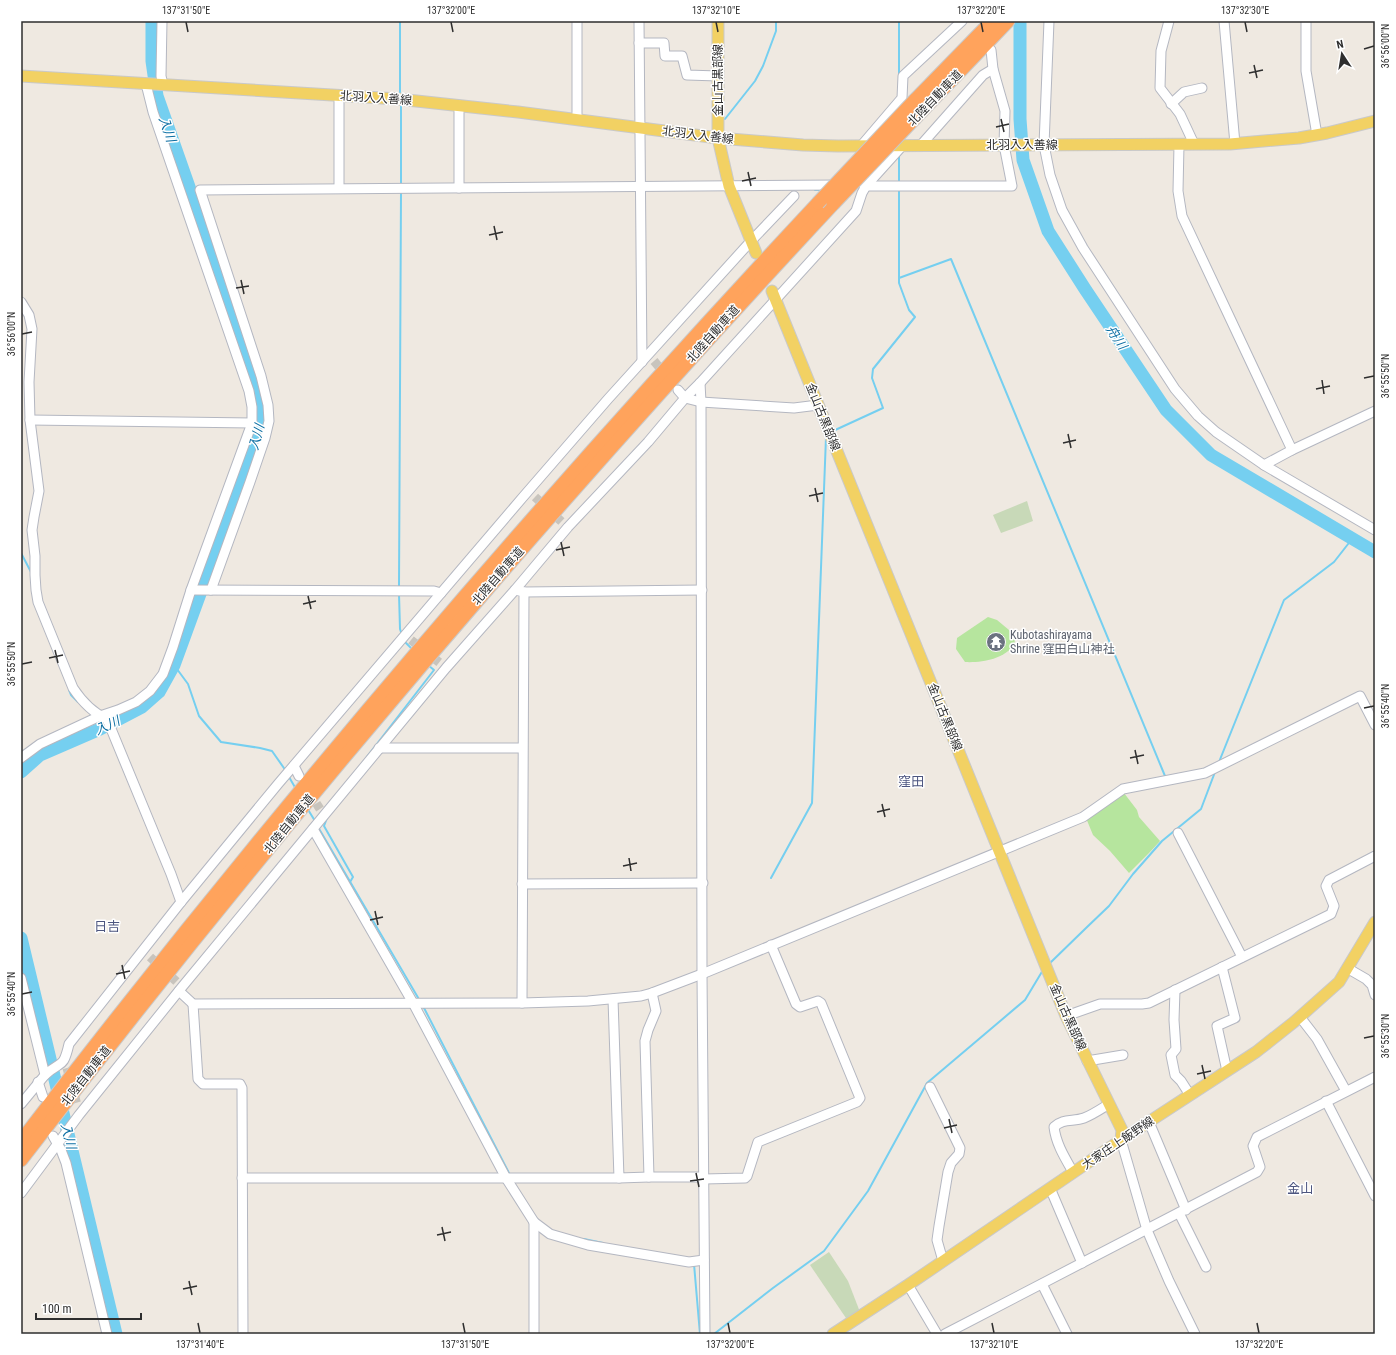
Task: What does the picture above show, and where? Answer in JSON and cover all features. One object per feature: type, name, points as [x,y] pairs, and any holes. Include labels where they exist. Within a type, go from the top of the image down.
[{"type":"highway","name":"北陸自動車道","points":[[21,1160],[72,1094],[151,974],[295,807],[304,787],[423,645],[551,497],[818,203],[915,100],[1000,24]]},
{"type":"highway","name":"北陸自動車道","points":[[304,787],[435,648],[690,359],[833,204],[915,118],[1000,24]]},
{"type":"highway","name":"北陸自動車道","points":[[21,1141],[45,1102],[72,1094]]},
{"type":"main road","name":"金山古黒部線","points":[[718,21],[718,138],[729,186],[756,253]]},
{"type":"main road","name":"北羽入入善線","points":[[21,76],[398,99],[459,105],[718,138],[803,145],[1235,144],[1268,142],[1317,135],[1375,121]]},
{"type":"main road","name":"金山古黒部線","points":[[774,295],[1066,1016],[1122,1130],[1121,1140]]},
{"type":"main road","name":"大家庄上飯野線","points":[[833,1334],[908,1285],[1121,1140],[1256,1052],[1300,1017],[1339,982],[1375,922]]},
{"type":"street","points":[[162,21],[162,85]]},
{"type":"street","points":[[577,21],[577,120]]},
{"type":"street","points":[[639,21],[640,187],[648,359]]},
{"type":"street","points":[[861,146],[902,98],[903,76],[962,21]]},
{"type":"street","points":[[1049,21],[1044,144],[1050,175],[1062,210],[1084,248],[1175,389],[1198,416],[1216,432],[1264,465],[1375,530]]},
{"type":"street","points":[[1169,21],[1161,52],[1160,88],[1180,114],[1194,144]]},
{"type":"street","points":[[1224,21],[1235,144]]},
{"type":"street","points":[[1306,21],[1306,71],[1317,135]]},
{"type":"street","points":[[639,43],[664,43],[665,56],[682,56],[687,75],[718,76]]},
{"type":"street","points":[[211,590],[250,482],[269,422],[268,405],[261,376],[200,190],[729,186],[1012,186],[1006,145],[1004,111],[993,69],[991,50]]},
{"type":"street","points":[[921,145],[983,76],[993,69]]},
{"type":"street","points":[[21,758],[40,744],[103,718],[136,702],[150,691],[163,674],[191,590],[252,423],[252,407],[249,391],[153,112],[147,84]]},
{"type":"street","points":[[1171,104],[1184,92],[1202,88]]},
{"type":"street","points":[[339,95],[339,188]]},
{"type":"street","points":[[459,105],[459,188]]},
{"type":"street","points":[[21,1193],[180,987],[313,829],[322,812],[380,748],[443,666],[519,591],[565,524],[648,442],[774,295],[856,211],[866,186],[903,145]]},
{"type":"street","points":[[1180,145],[1178,191],[1182,216],[1292,450]]},
{"type":"street","points":[[21,1104],[45,1075],[62,1064],[66,1064],[69,1044],[181,902],[294,766],[408,638],[441,593],[531,494],[751,241],[794,196]]},
{"type":"street","points":[[21,302],[29,315],[32,329],[25,383],[40,491],[32,530],[38,602],[73,688],[79,696],[103,718],[114,734],[176,886],[181,902]]},
{"type":"street","points":[[700,383],[702,402],[702,974],[705,1334]]},
{"type":"street","points":[[678,390],[685,398],[702,402],[794,408],[818,405]]},
{"type":"street","points":[[1264,465],[1292,450],[1375,411]]},
{"type":"street","points":[[30,420],[252,423]]},
{"type":"street","points":[[191,590],[434,591],[441,593]]},
{"type":"street","points":[[519,591],[702,590]]},
{"type":"street","points":[[519,591],[522,748],[522,1003]]},
{"type":"street","points":[[193,1004],[522,1003],[588,1001],[641,996],[702,974],[1083,817],[1123,789],[1205,773],[1360,696],[1375,725]]},
{"type":"street","points":[[380,748],[522,748]]},
{"type":"street","points":[[294,766],[304,787]]},
{"type":"street","points":[[313,829],[413,1003],[506,1178],[534,1222],[550,1234],[588,1245],[689,1262],[704,1260]]},
{"type":"street","points":[[1178,833],[1242,957]]},
{"type":"street","points":[[1066,1016],[1100,1004],[1149,1003],[1331,914],[1334,906],[1326,886],[1329,880],[1375,856]]},
{"type":"street","points":[[522,884],[702,883]]},
{"type":"street","points":[[242,1178],[745,1178],[747,1176],[758,1142],[857,1102],[860,1098],[821,1003],[818,1001],[800,1006],[796,1004],[771,945]]},
{"type":"street","points":[[142,951],[150,957]]},
{"type":"street","points":[[1222,967],[1235,1018],[1216,1026],[1227,1071]]},
{"type":"street","points":[[1347,968],[1366,979],[1372,985],[1375,995]]},
{"type":"street","points":[[21,978],[45,1075]]},
{"type":"street","points":[[180,987],[193,1004],[198,1079],[202,1084],[240,1084],[242,1088],[243,1334]]},
{"type":"street","points":[[1175,990],[1174,1020],[1176,1049],[1171,1055],[1175,1075],[1190,1095]]},
{"type":"street","points":[[650,1177],[645,1041],[656,1011],[652,993]]},
{"type":"street","points":[[613,999],[618,1178]]},
{"type":"street","points":[[1300,1017],[1317,1039],[1346,1091]]},
{"type":"street","points":[[1088,1061],[1123,1054]]},
{"type":"street","points":[[945,1334],[1257,1172],[1260,1167],[1253,1146],[1257,1138],[1375,1077]]},
{"type":"street","points":[[38,1082],[45,1102]]},
{"type":"street","points":[[930,1087],[960,1148],[959,1154],[951,1163],[948,1172],[939,1226],[937,1240],[942,1261]]},
{"type":"street","points":[[72,1094],[80,1115]]},
{"type":"street","points":[[1326,1101],[1375,1196]]},
{"type":"street","points":[[1073,1172],[1059,1147],[1055,1137],[1054,1127],[1058,1123],[1065,1120],[1084,1118],[1109,1104]]},
{"type":"street","points":[[1149,1122],[1182,1211],[1206,1267]]},
{"type":"street","points":[[53,1136],[60,1142],[61,1150],[66,1163],[107,1334]]},
{"type":"street","points":[[1121,1140],[1147,1230],[1168,1281],[1195,1334]]},
{"type":"street","points":[[1050,1188],[1082,1263]]},
{"type":"street","points":[[534,1222],[534,1334]]},
{"type":"street","points":[[1042,1284],[1067,1334]]},
{"type":"street","points":[[908,1285],[937,1334]]},
{"type":"green space","points":[[1027,501],[1033,521],[1001,533],[993,515]]},
{"type":"green space","points":[[988,617],[997,620],[1015,635],[1014,644],[999,657],[985,661],[965,662],[956,649],[957,638]]},
{"type":"green space","points":[[1124,793],[1137,810],[1139,817],[1160,841],[1129,873],[1110,851],[1093,835],[1086,818]]},
{"type":"green space","points":[[829,1252],[848,1281],[860,1312],[848,1321],[810,1265]]},
{"type":"waterway","name":"入川","points":[[21,772],[40,755],[100,729],[142,707],[159,692],[174,665],[258,435],[262,411],[259,391],[157,96],[152,61],[152,21]]},
{"type":"waterway","points":[[400,21],[400,95]]},
{"type":"waterway","points":[[725,119],[755,81],[763,66],[776,31],[776,21]]},
{"type":"waterway","points":[[899,21],[899,76]]},
{"type":"waterway","name":"舟川","points":[[1020,21],[1020,119],[1023,160],[1048,231],[1085,289],[1166,410],[1211,455],[1375,552]]},
{"type":"waterway","points":[[401,104],[401,185]]},
{"type":"waterway","points":[[899,154],[899,184]]},
{"type":"waterway","points":[[833,431],[883,408],[872,378],[873,369],[915,317],[909,310],[899,283],[899,188]]},
{"type":"waterway","points":[[815,190],[824,190]]},
{"type":"waterway","points":[[399,587],[401,192]]},
{"type":"waterway","name":"入川","points":[[192,194],[198,194]]},
{"type":"waterway","points":[[899,278],[951,259],[1165,776]]},
{"type":"waterway","points":[[771,878],[812,803],[826,437]]},
{"type":"waterway","points":[[1219,762],[1284,600],[1334,562],[1352,539]]},
{"type":"waterway","points":[[21,553],[31,572]]},
{"type":"waterway","points":[[399,594],[400,629],[402,635]]},
{"type":"waterway","points":[[404,641],[412,649]]},
{"type":"waterway","points":[[174,665],[188,684],[199,716],[221,742],[272,751],[286,771]]},
{"type":"waterway","points":[[366,758],[434,670],[428,665]]},
{"type":"waterway","points":[[69,690],[71,695],[78,702]]},
{"type":"waterway","points":[[95,722],[100,729]]},
{"type":"waterway","points":[[1049,964],[1109,906],[1133,874],[1162,841],[1201,809],[1215,772]]},
{"type":"waterway","points":[[289,777],[296,789]]},
{"type":"waterway","points":[[307,808],[315,821]]},
{"type":"waterway","points":[[327,818],[324,826],[353,877],[350,882]]},
{"type":"waterway","points":[[318,827],[420,1001]]},
{"type":"waterway","name":"入川","points":[[21,938],[116,1334]]},
{"type":"waterway","points":[[714,1334],[824,1251],[868,1191],[927,1083],[1025,1000],[1043,970]]},
{"type":"waterway","points":[[423,1006],[510,1175]]},
{"type":"waterway","points":[[584,1239],[603,1243]]},
{"type":"waterway","points":[[694,1264],[700,1334]]},
{"type":"tunnel","points":[[654,361],[666,375]]},
{"type":"tunnel","points":[[535,497],[562,522]]},
{"type":"tunnel","points":[[411,640],[440,663]]},
{"type":"tunnel","points":[[309,792],[320,809]]},
{"type":"tunnel","points":[[150,957],[177,982]]},
{"type":"tunnel","points":[[67,1068],[77,1105]]},
{"type":"place","name":"Kubotashirayama Shrine 窪田白山神社","points":[[996,642]]},
{"type":"district","name":"窪田","points":[[911,781]]},
{"type":"district","name":"日吉","points":[[107,926]]},
{"type":"district","name":"金山","points":[[1300,1188]]}]
